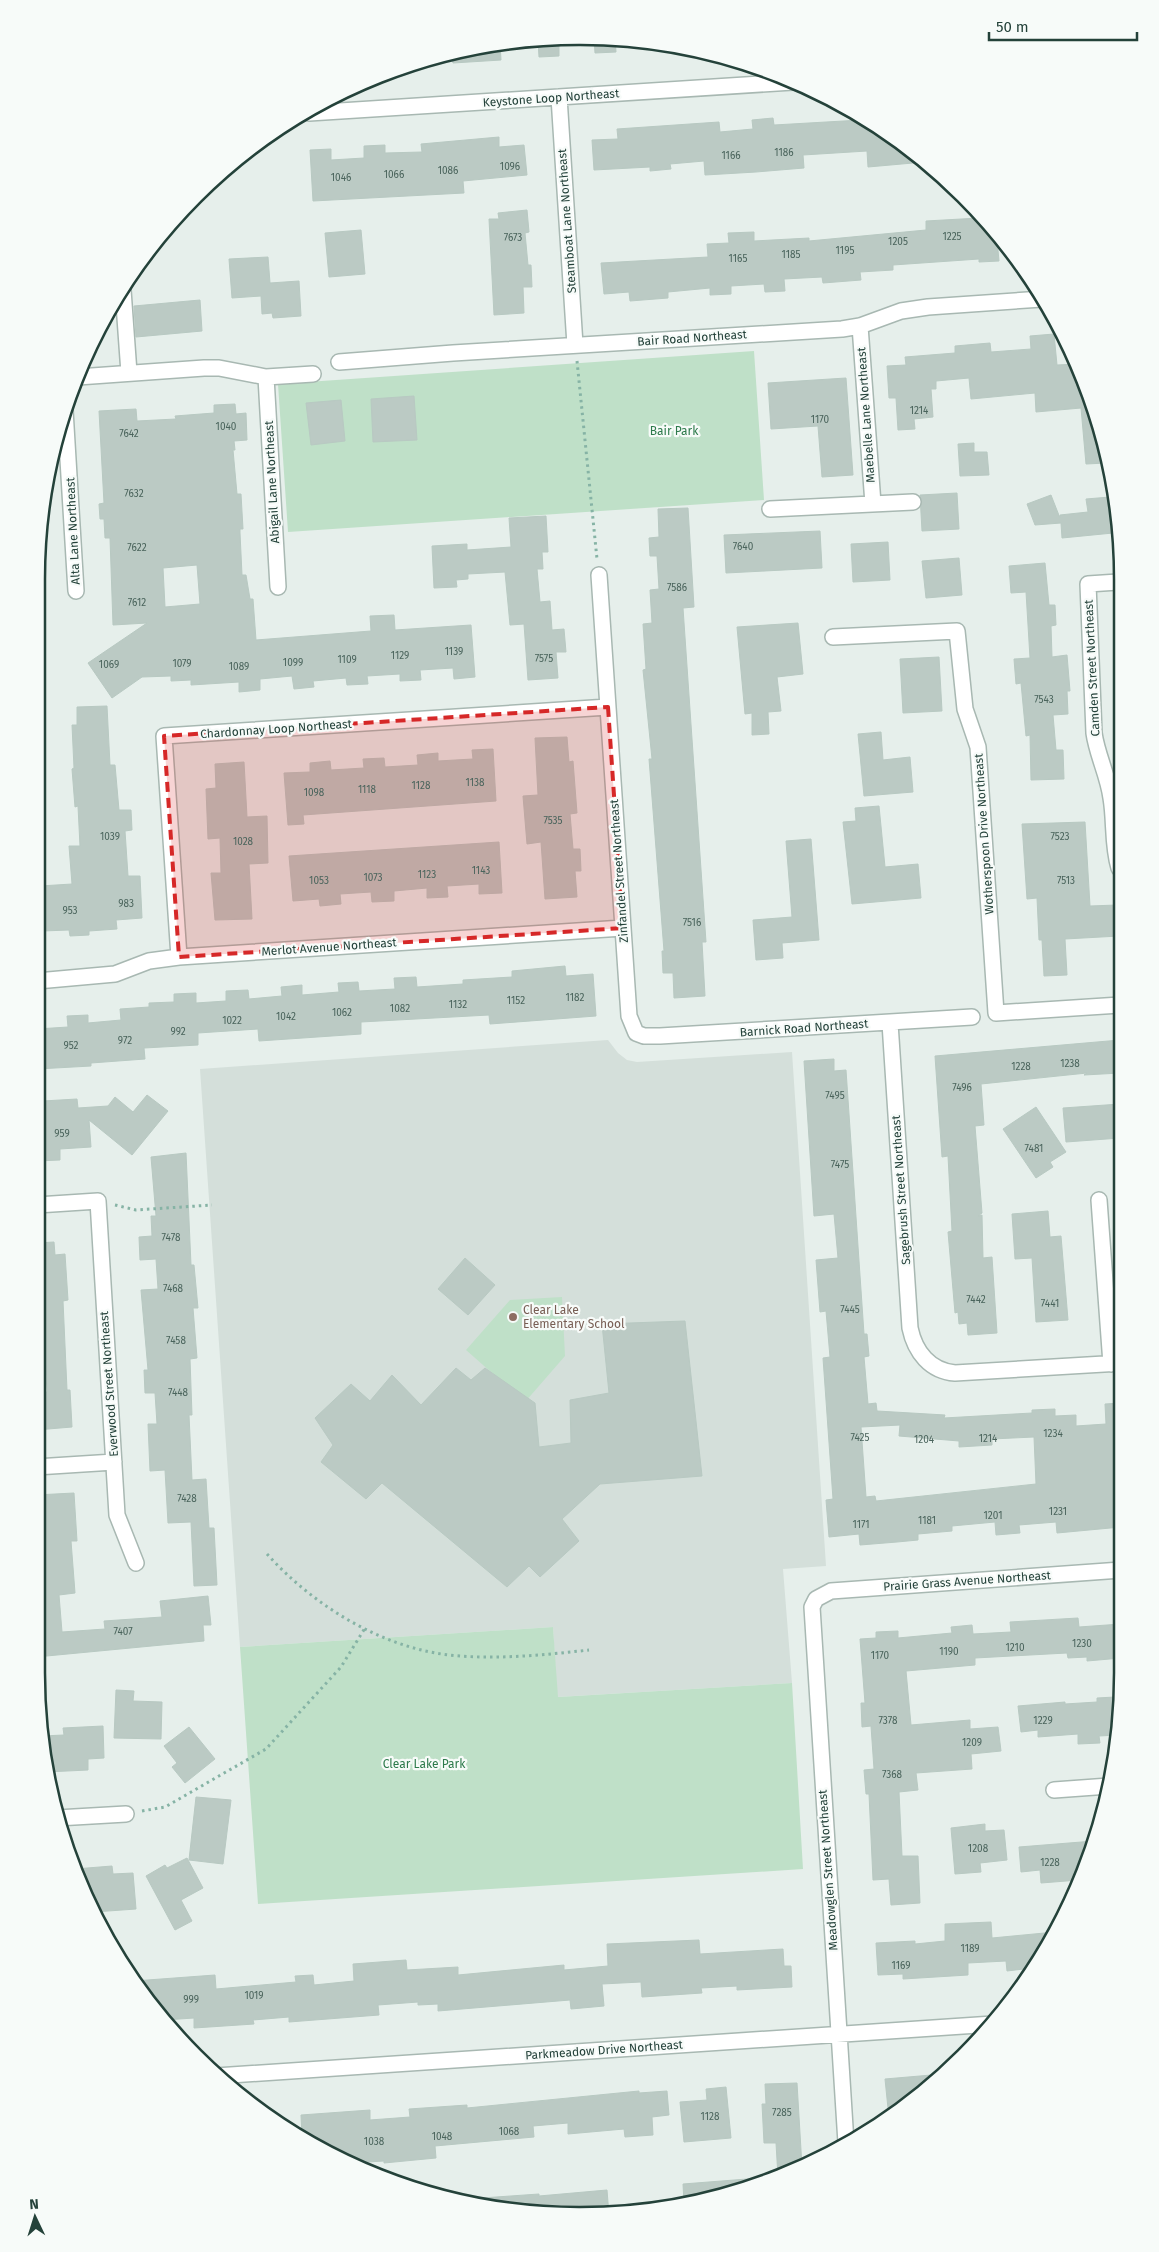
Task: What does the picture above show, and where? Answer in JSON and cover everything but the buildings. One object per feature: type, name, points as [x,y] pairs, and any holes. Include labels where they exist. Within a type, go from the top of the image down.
[{"type":"street","name":"Keystone Loop Northeast","points":[[321,112],[777,83]]},
{"type":"street","name":"Steamboat Lane Northeast","points":[[559,97],[575,346]]},
{"type":"street","name":"Bair Road Northeast","points":[[339,362],[860,326],[901,311],[928,307],[1034,300]]},
{"type":"street","points":[[124,301],[129,373]]},
{"type":"street","name":"Maebelle Lane Northeast","points":[[860,326],[872,504]]},
{"type":"street","points":[[85,376],[212,368],[266,377],[313,374]]},
{"type":"street","name":"Abigail Lane Northeast","points":[[266,377],[278,587]]},
{"type":"street","name":"Alta Lane Northeast","points":[[67,428],[76,591]]},
{"type":"street","points":[[770,509],[913,502]]},
{"type":"street","name":"Zinfandel Street Northeast","points":[[599,575],[629,1016],[636,1032]]},
{"type":"street","name":"Camden Street Northeast","points":[[1114,582],[1088,584],[1094,733],[1096,748],[1112,798],[1114,828]]},
{"type":"street","name":"Wotherspoon Drive Northeast","points":[[832,637],[957,631],[965,709],[978,746],[996,1013],[1114,1005]]},
{"type":"street","name":"Chardonnay Loop Northeast","points":[[179,957],[164,736],[608,707]]},
{"type":"street","name":"Merlot Avenue Northeast","points":[[45,980],[115,974],[149,961],[179,957],[623,928]]},
{"type":"street","name":"Barnick Road Northeast","points":[[636,1032],[644,1036],[660,1036],[890,1023],[972,1016]]},
{"type":"street","name":"Sagebrush Street Northeast","points":[[890,1023],[910,1328],[913,1340],[921,1355],[937,1369],[955,1373],[1114,1364]]},
{"type":"street","points":[[1099,1200],[1114,1345]]},
{"type":"street","points":[[45,1204],[98,1201]]},
{"type":"street","name":"Everwood Street Northeast","points":[[98,1201],[118,1515],[136,1563]]},
{"type":"street","points":[[45,1466],[114,1462]]},
{"type":"street","name":"Prairie Grass Avenue Northeast","points":[[816,1599],[831,1591],[1114,1571]]},
{"type":"street","name":"Meadowglen Street Northeast","points":[[816,1599],[812,1607],[811,1616],[846,2136]]},
{"type":"street","points":[[1054,1790],[1102,1787]]},
{"type":"street","points":[[65,1818],[126,1814]]},
{"type":"street","name":"Parkmeadow Drive Northeast","points":[[228,2075],[981,2025]]},
{"type":"path","points":[[575,346],[599,575]]},
{"type":"path","points":[[98,1201],[136,1210],[212,1205]]},
{"type":"path","points":[[268,1554],[300,1587],[323,1604],[365,1628],[402,1643],[447,1654],[506,1657],[589,1650]]},
{"type":"path","points":[[126,1814],[165,1807],[259,1755],[279,1738],[326,1685],[341,1666],[365,1628]]},
{"type":"highlighted area","points":[[608,707],[623,928],[179,957],[164,736]]},
{"type":"shaded area","name":"Clear Lake Elementary School","points":[[608,1040],[618,1053],[627,1060],[637,1062],[792,1052],[826,1566],[783,1569],[792,1683],[557,1697],[553,1627],[240,1647],[200,1069]]},
{"type":"green space","name":"Bair Park","points":[[754,351],[764,500],[288,532],[278,384]]},
{"type":"green space","points":[[562,1297],[565,1356],[525,1402],[466,1350],[510,1300]]},
{"type":"green space","name":"Clear Lake Park","points":[[553,1627],[558,1697],[792,1683],[803,1869],[258,1904],[240,1647]]},
{"type":"place","name":"Clear Lake Elementary School","points":[[513,1317]]}]
